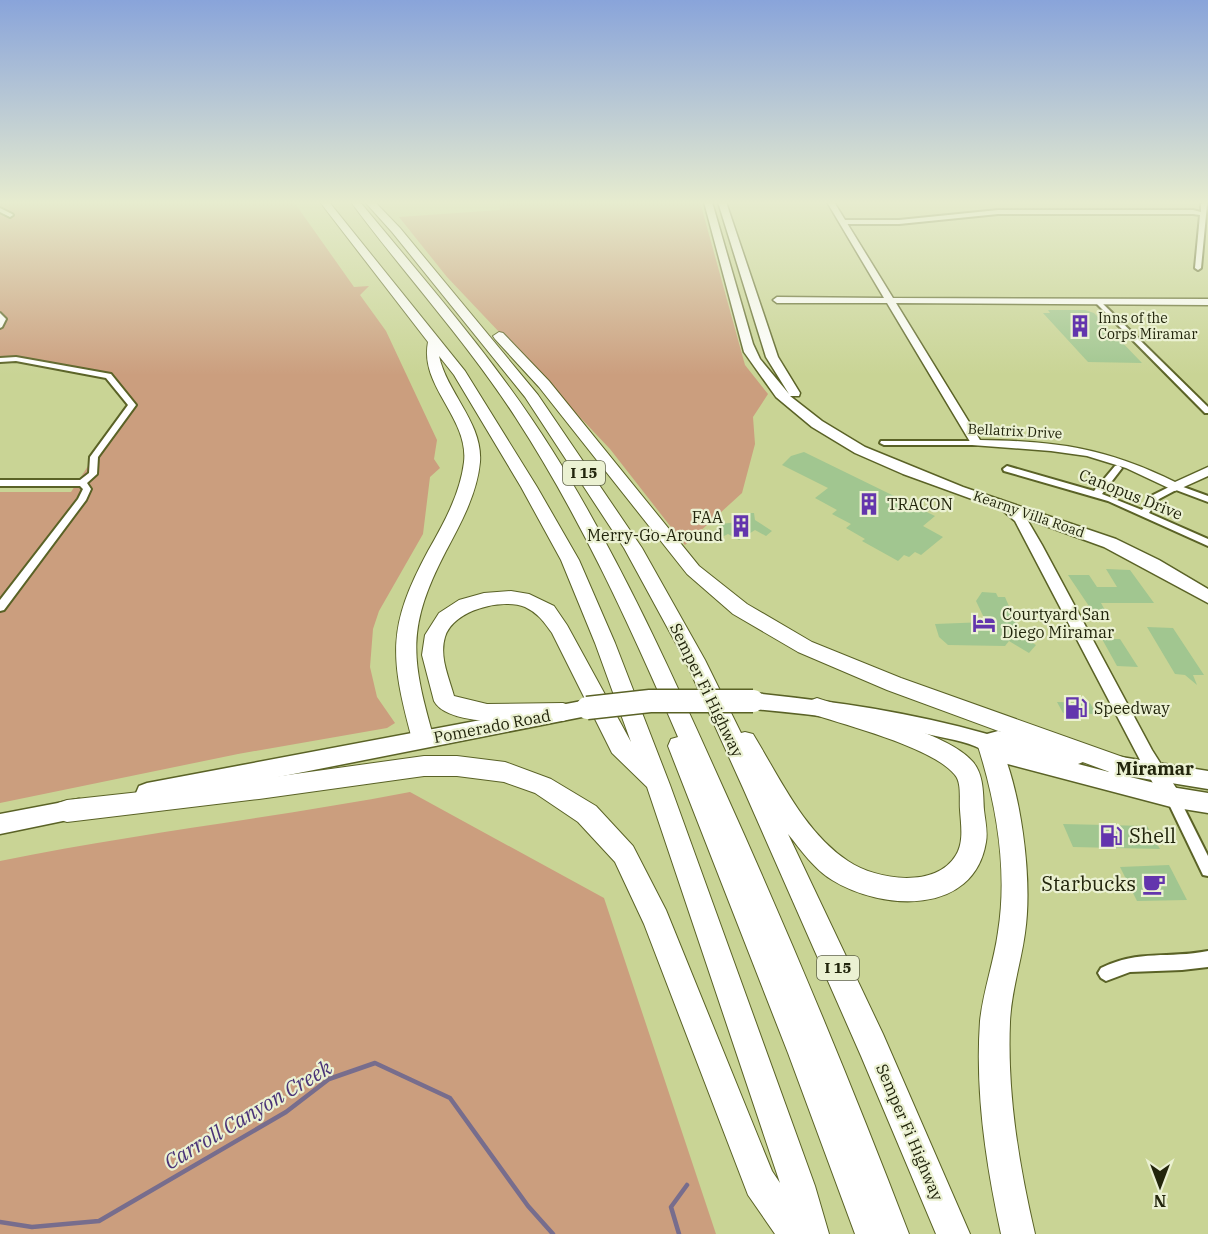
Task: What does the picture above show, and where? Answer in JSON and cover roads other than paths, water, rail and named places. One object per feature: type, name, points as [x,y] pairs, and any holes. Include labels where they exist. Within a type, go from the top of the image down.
[{"type":"highway","points":[[370,260],[460,374],[490,421],[570,560],[658,785],[798,1186],[812,1234]]},
{"type":"highway","points":[[401,260],[512,401],[544,450],[608,562],[659,668],[779,946],[853,1128],[892,1234]]},
{"type":"highway","points":[[405,260],[491,387],[555,488],[599,571],[651,682],[730,870],[836,1136],[872,1234]]},
{"type":"highway","points":[[409,260],[418,273],[421,285]]},
{"type":"highway","name":"Semper Fi Highway","points":[[420,260],[546,415],[633,548],[694,660],[868,1035],[953,1234]]},
{"type":"highway","points":[[452,300],[490,327],[544,384],[693,570],[740,609],[805,647],[894,684],[1126,768]]},
{"type":"highway","points":[[423,739],[405,670],[406,629],[417,593],[466,496],[473,459],[469,438],[433,358],[435,341]]},
{"type":"highway","points":[[563,712],[484,712],[463,710],[446,701],[432,655],[435,635],[446,618],[466,605],[505,598],[529,601],[547,611],[620,746],[658,785]]},
{"type":"highway","points":[[694,660],[795,821],[826,859],[841,871],[878,888],[902,891],[924,889],[945,882],[958,872],[973,845],[970,782],[963,768],[934,748],[817,707]]},
{"type":"highway","points":[[988,743],[997,767],[1015,878],[1011,932],[995,1021],[997,1100],[1004,1176],[1018,1234]]},
{"type":"highway","points":[[67,812],[423,766],[457,766],[505,772],[543,786],[587,814],[624,854],[664,939],[760,1183],[796,1234]]},
{"type":"main road","name":"Kearny Villa Road","points":[[724,260],[748,348],[758,367],[778,390],[825,428],[872,455],[930,480],[1057,523],[1135,555],[1208,597]]},
{"type":"main road","name":"Kearny Villa Road","points":[[741,260],[776,366],[794,393],[821,417],[852,438],[901,463],[1097,531],[1157,558],[1208,587]]},
{"type":"main road","name":"Pomerado Road","points":[[0,824],[563,712],[650,701],[753,701],[817,707],[890,718],[988,743]]},
{"type":"main road","points":[[1208,780],[1126,768],[998,739],[988,743],[1000,753],[1171,797],[1208,803]]},
{"type":"street","points":[[865,260],[976,443]]},
{"type":"street","points":[[1198,268],[1199,260]]},
{"type":"street","points":[[777,300],[1208,302]]},
{"type":"street","points":[[1097,301],[1208,411]]},
{"type":"street","points":[[0,315],[3,319],[0,326]]},
{"type":"street","points":[[0,360],[16,359],[108,376],[132,405],[94,457],[93,474],[82,483],[0,483]]},
{"type":"street","name":"Bellatrix Drive","points":[[884,443],[1024,444],[1080,450],[1127,464],[1175,487],[1208,499]]},
{"type":"street","points":[[1097,494],[1118,468]]},
{"type":"street","name":"Canopus Drive","points":[[1007,469],[1097,494],[1208,543]]},
{"type":"street","points":[[1143,514],[1156,497],[1208,471]]},
{"type":"street","points":[[0,607],[82,500],[87,489],[82,483]]},
{"type":"street","points":[[1001,504],[1020,519],[1035,544],[1208,870]]},
{"type":"street","points":[[1035,544],[1034,522],[1045,520],[1057,523]]},
{"type":"street","points":[[1106,973],[1120,964],[1195,962],[1208,959]]},
{"type":"waterway","name":"Carroll Canyon Creek","points":[[0,1222],[32,1227],[99,1221],[286,1112],[329,1079],[375,1063],[450,1098],[528,1206],[553,1234]]},
{"type":"waterway","name":"Carroll Canyon Creek","points":[[679,1234],[671,1207],[687,1185]]},
{"type":"place","name":"Inns of the Corps Miramar","points":[[1080,326]]},
{"type":"place","name":"TRACON","points":[[869,504]]},
{"type":"place","name":"FAA Merry-Go-Around","points":[[741,526]]},
{"type":"place","name":"Courtyard San Diego Miramar","points":[[984,623]]},
{"type":"place","name":"Speedway","points":[[1076,708]]},
{"type":"place","name":"Shell","points":[[1111,836]]},
{"type":"place","name":"Starbucks","points":[[1154,884]]},
{"type":"district","name":"Miramar","points":[[1155,769]]}]
